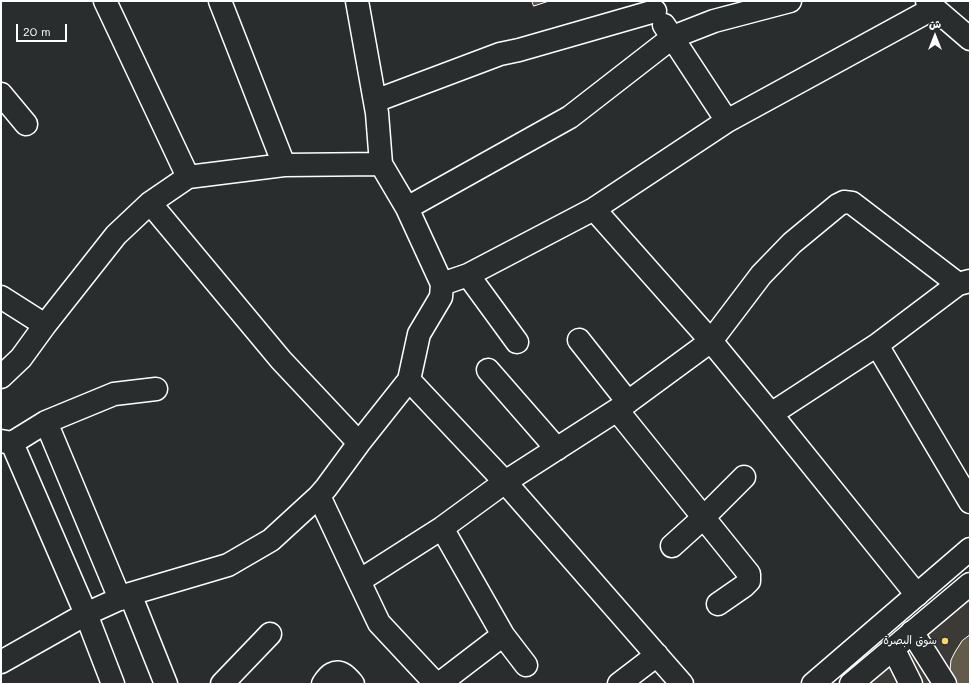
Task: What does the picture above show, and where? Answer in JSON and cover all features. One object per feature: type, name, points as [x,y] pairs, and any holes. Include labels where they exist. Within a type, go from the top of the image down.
[{"type":"street","points":[[105,1],[188,177]]},
{"type":"street","points":[[220,1],[284,165]]},
{"type":"street","points":[[1,662],[86,614],[125,596],[228,565],[271,540],[319,496],[408,380],[419,334],[441,297],[442,284],[407,208],[381,164],[377,113],[357,1]]},
{"type":"street","points":[[407,208],[570,117],[673,37],[714,21],[790,1]]},
{"type":"street","points":[[442,284],[468,275],[594,209],[727,121],[930,5],[970,39]]},
{"type":"street","points":[[375,101],[500,54],[519,50],[653,6],[727,121]]},
{"type":"street","points":[[1,94],[26,124]]},
{"type":"street","points":[[1,377],[21,358],[116,235],[150,203],[188,177],[284,165],[381,164]]},
{"type":"street","points":[[359,581],[442,528],[505,482],[622,406],[711,341],[771,264],[792,243],[838,205],[844,202],[852,203],[964,282],[877,345],[771,414]]},
{"type":"street","points":[[150,203],[281,360],[359,443]]},
{"type":"street","points":[[594,209],[711,341],[916,596]]},
{"type":"street","points":[[468,275],[517,342]]},
{"type":"street","points":[[1,297],[45,325]]},
{"type":"street","points":[[579,340],[622,406],[703,518],[749,574],[749,581],[744,586],[718,604]]},
{"type":"street","points":[[877,345],[970,502]]},
{"type":"street","points":[[488,370],[557,449]]},
{"type":"street","points":[[408,380],[505,482],[682,684]]},
{"type":"street","points":[[112,684],[86,614],[6,442],[46,422],[114,394],[156,389]]},
{"type":"street","points":[[46,422],[166,684]]},
{"type":"street","points":[[672,546],[703,518],[744,477]]},
{"type":"street","points":[[319,496],[379,623],[436,684]]},
{"type":"street","points":[[442,528],[503,635],[526,665]]},
{"type":"street","points":[[813,684],[970,549]]},
{"type":"street","points":[[851,684],[970,584]]},
{"type":"street","points":[[912,632],[946,684]]},
{"type":"street","points":[[222,684],[270,634]]},
{"type":"street","points":[[439,684],[503,635]]},
{"type":"street","points":[[893,648],[910,684]]},
{"type":"street","points":[[619,684],[657,655]]},
{"type":"street","points":[[323,684],[331,674],[338,673],[345,675],[353,684]]},
{"type":"shaded area","name":"سوق البصرة","points":[[970,598],[970,684],[869,684]]},
{"type":"building","points":[[532,1],[549,1],[534,6]]},
{"type":"building","points":[[970,635],[970,684],[953,684],[950,670],[951,660],[962,641]]},
{"type":"place","name":"سوق البصرة","points":[[945,641]]}]
